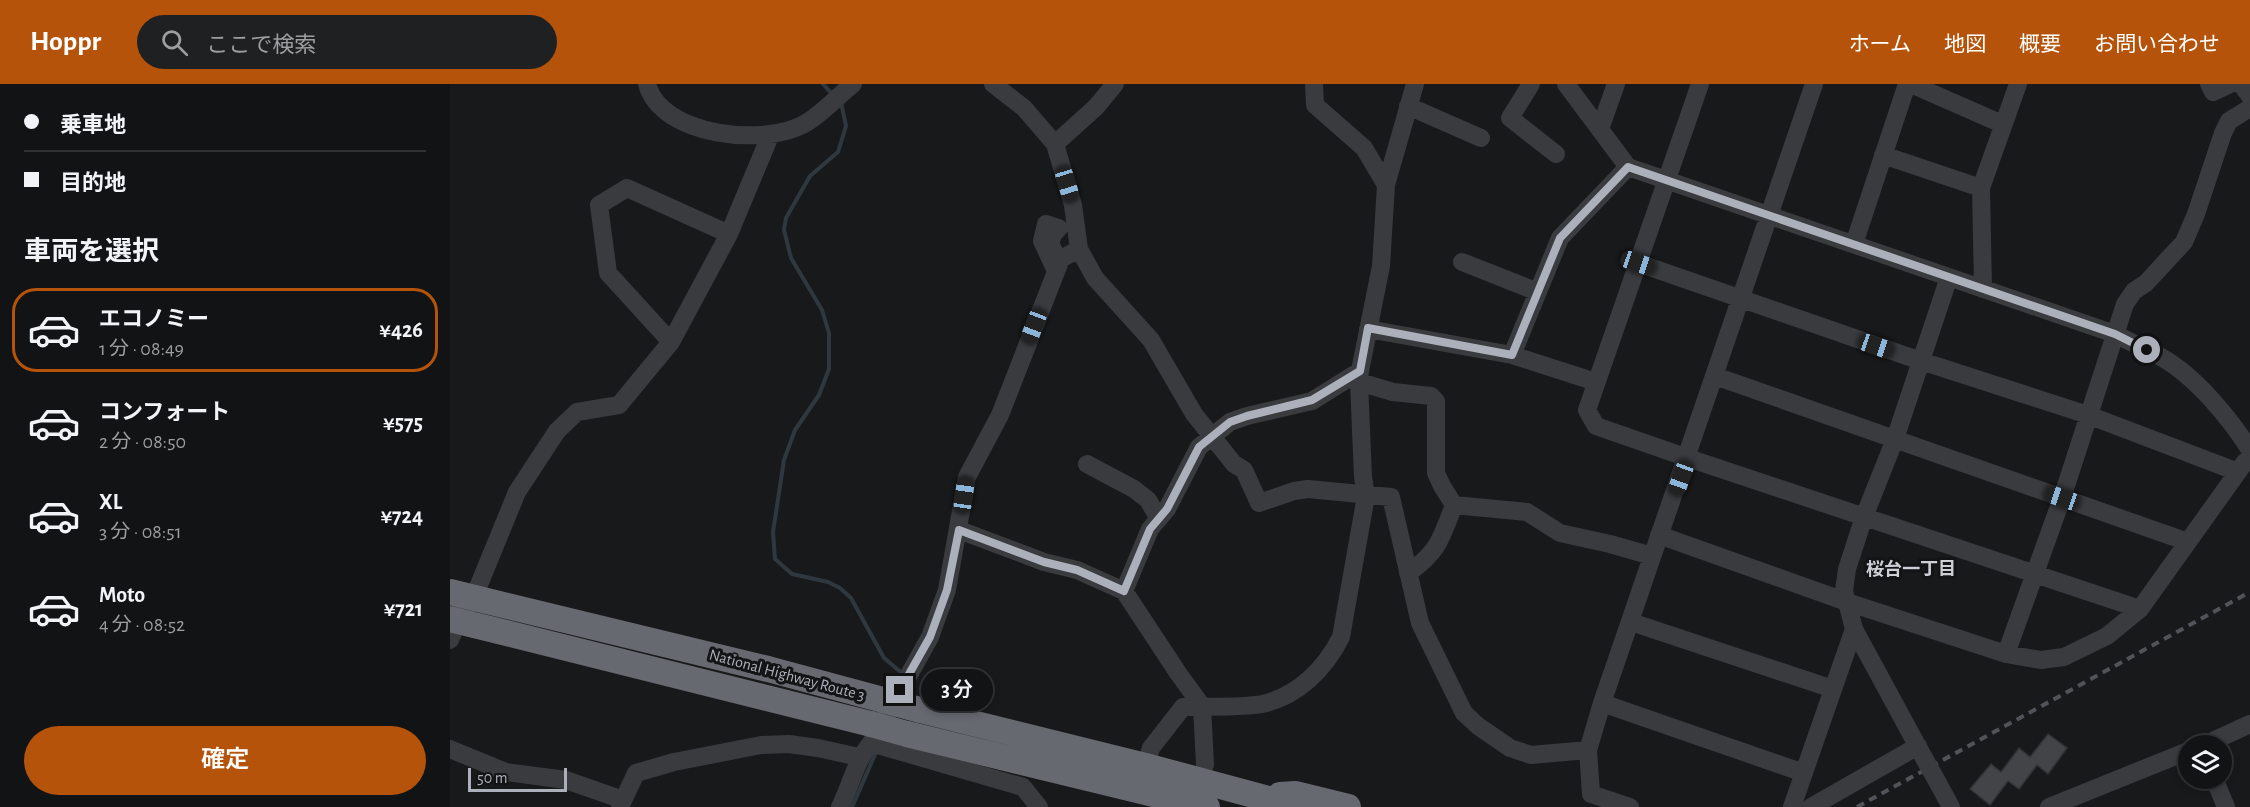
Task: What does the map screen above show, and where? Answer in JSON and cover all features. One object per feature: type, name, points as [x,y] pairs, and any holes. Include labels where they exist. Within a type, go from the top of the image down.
[{"type":"highway","name":"National Highway Route 3","points":[[462,594],[768,669],[1298,807]]},
{"type":"highway","name":"National Highway Route 3","points":[[453,627],[867,741],[907,734],[1141,799],[1207,807]]},
{"type":"highway","points":[[1258,796],[1295,795],[1348,807]]},
{"type":"street","points":[[647,84],[649,93],[670,116],[687,125],[712,132],[770,136],[806,123],[853,84]]},
{"type":"street","points":[[993,84],[1024,108],[1055,144],[1073,205],[1079,249],[1095,278],[1151,340],[1194,414],[1234,464],[1244,470],[1259,503],[1294,491],[1308,489],[1391,497],[1420,623],[1464,713],[1510,748],[1531,756],[1588,750]]},
{"type":"street","points":[[1055,144],[1096,107],[1115,84]]},
{"type":"street","points":[[1314,84],[1315,105],[1364,148],[1386,185]]},
{"type":"street","points":[[1146,766],[1151,748],[1183,707],[1261,704],[1284,696],[1303,685],[1332,655],[1341,637],[1366,496],[1363,477],[1359,376],[1381,266],[1386,185],[1414,84]]},
{"type":"street","points":[[1531,84],[1510,118],[1556,154]]},
{"type":"street","points":[[1566,84],[1628,167],[1666,182],[1769,214],[2115,334],[2163,358],[2200,388],[2234,426],[2250,450]]},
{"type":"street","points":[[1600,129],[1616,84]]},
{"type":"street","points":[[1701,84],[1587,410],[1596,426],[2140,609]]},
{"type":"street","points":[[1630,807],[1592,794],[1588,750],[1659,535],[1688,458],[1814,84]]},
{"type":"street","points":[[1854,244],[1909,84],[2002,124]]},
{"type":"street","points":[[1983,289],[1981,188],[2018,84]]},
{"type":"street","points":[[2209,84],[2213,92],[2229,84]]},
{"type":"street","points":[[2241,84],[2250,96]]},
{"type":"street","points":[[1408,106],[1481,138]]},
{"type":"street","points":[[2006,654],[2062,498],[2125,304],[2134,291],[2146,283],[2184,242],[2196,214],[2223,133],[2229,121],[2250,108]]},
{"type":"street","points":[[453,627],[462,594],[517,492],[557,431],[577,412],[619,405],[670,342],[729,234],[770,136]]},
{"type":"street","points":[[1883,155],[1981,188]]},
{"type":"street","points":[[1512,355],[1560,238],[1628,167]]},
{"type":"street","points":[[670,342],[608,273],[599,205],[627,188],[729,234]]},
{"type":"street","points":[[840,807],[851,786],[867,741],[930,637],[947,590],[967,477],[1000,415],[1061,259],[1079,249]]},
{"type":"street","points":[[1462,262],[1538,292]]},
{"type":"street","points":[[1638,263],[1921,362],[2244,465],[2140,609],[2107,636],[2064,657],[2041,660],[2006,654],[1847,602],[1659,535]]},
{"type":"street","points":[[1949,277],[1895,439],[1864,517],[1847,569],[1844,591],[1854,629],[1951,807]]},
{"type":"street","points":[[1368,328],[1512,355],[1596,382]]},
{"type":"street","points":[[1124,591],[1150,529],[1179,489],[1199,447],[1230,422],[1312,400],[1359,376]]},
{"type":"street","points":[[1359,376],[1393,392],[1431,396],[1436,401],[1436,473],[1455,504],[1527,513],[1560,533],[1652,556]]},
{"type":"street","points":[[1715,376],[2188,542]]},
{"type":"street","points":[[1087,464],[1134,489],[1148,500],[1159,519]]},
{"type":"street","points":[[1408,573],[1426,561],[1436,548],[1455,504]]},
{"type":"street","points":[[959,530],[1044,562],[1077,570],[1124,591],[1202,706],[1205,765]]},
{"type":"street","points":[[1631,622],[1833,689]]},
{"type":"street","points":[[1792,807],[1854,629]]},
{"type":"street","points":[[1602,704],[1804,772]]},
{"type":"street","points":[[2226,735],[2250,724]]},
{"type":"street","points":[[450,749],[506,772],[566,780],[621,803],[636,773],[674,762],[761,745],[867,741],[1023,787],[1039,807]]},
{"type":"street","points":[[1811,807],[1921,752]]},
{"type":"street","points":[[2049,807],[2075,803],[2178,756]]},
{"type":"street","points":[[2219,789],[2226,807]]},
{"type":"building","points":[[2048,734],[2067,748],[2048,774],[2037,765],[2019,789],[2008,781],[1990,805],[1970,789],[1991,764],[2001,772],[2019,748],[2030,757]]},
{"type":"waterway","points":[[823,84],[833,95]]},
{"type":"waterway","points":[[841,102],[846,126],[838,152],[810,176],[786,218],[784,230],[791,258],[822,310],[829,333],[829,369],[819,395],[795,430],[784,460],[773,532],[775,559],[792,574],[828,582],[840,588],[851,598],[884,658],[903,674]]},
{"type":"waterway","points":[[909,698],[913,691],[912,681]]},
{"type":"waterway","points":[[852,807],[877,750]]},
{"type":"railway","points":[[1857,807],[2250,592]]},
{"type":"district","name":"桜台一丁目","points":[[1911,570]]},
{"type":"route","points":[[900,690],[930,637],[947,590],[959,530],[1044,562],[1077,570],[1124,591],[1150,529],[1167,509],[1179,489],[1199,447],[1230,422],[1312,400],[1360,371],[1368,328],[1512,355],[1560,238],[1628,167],[1666,182],[1769,214],[2115,334],[2147,350]]}]
